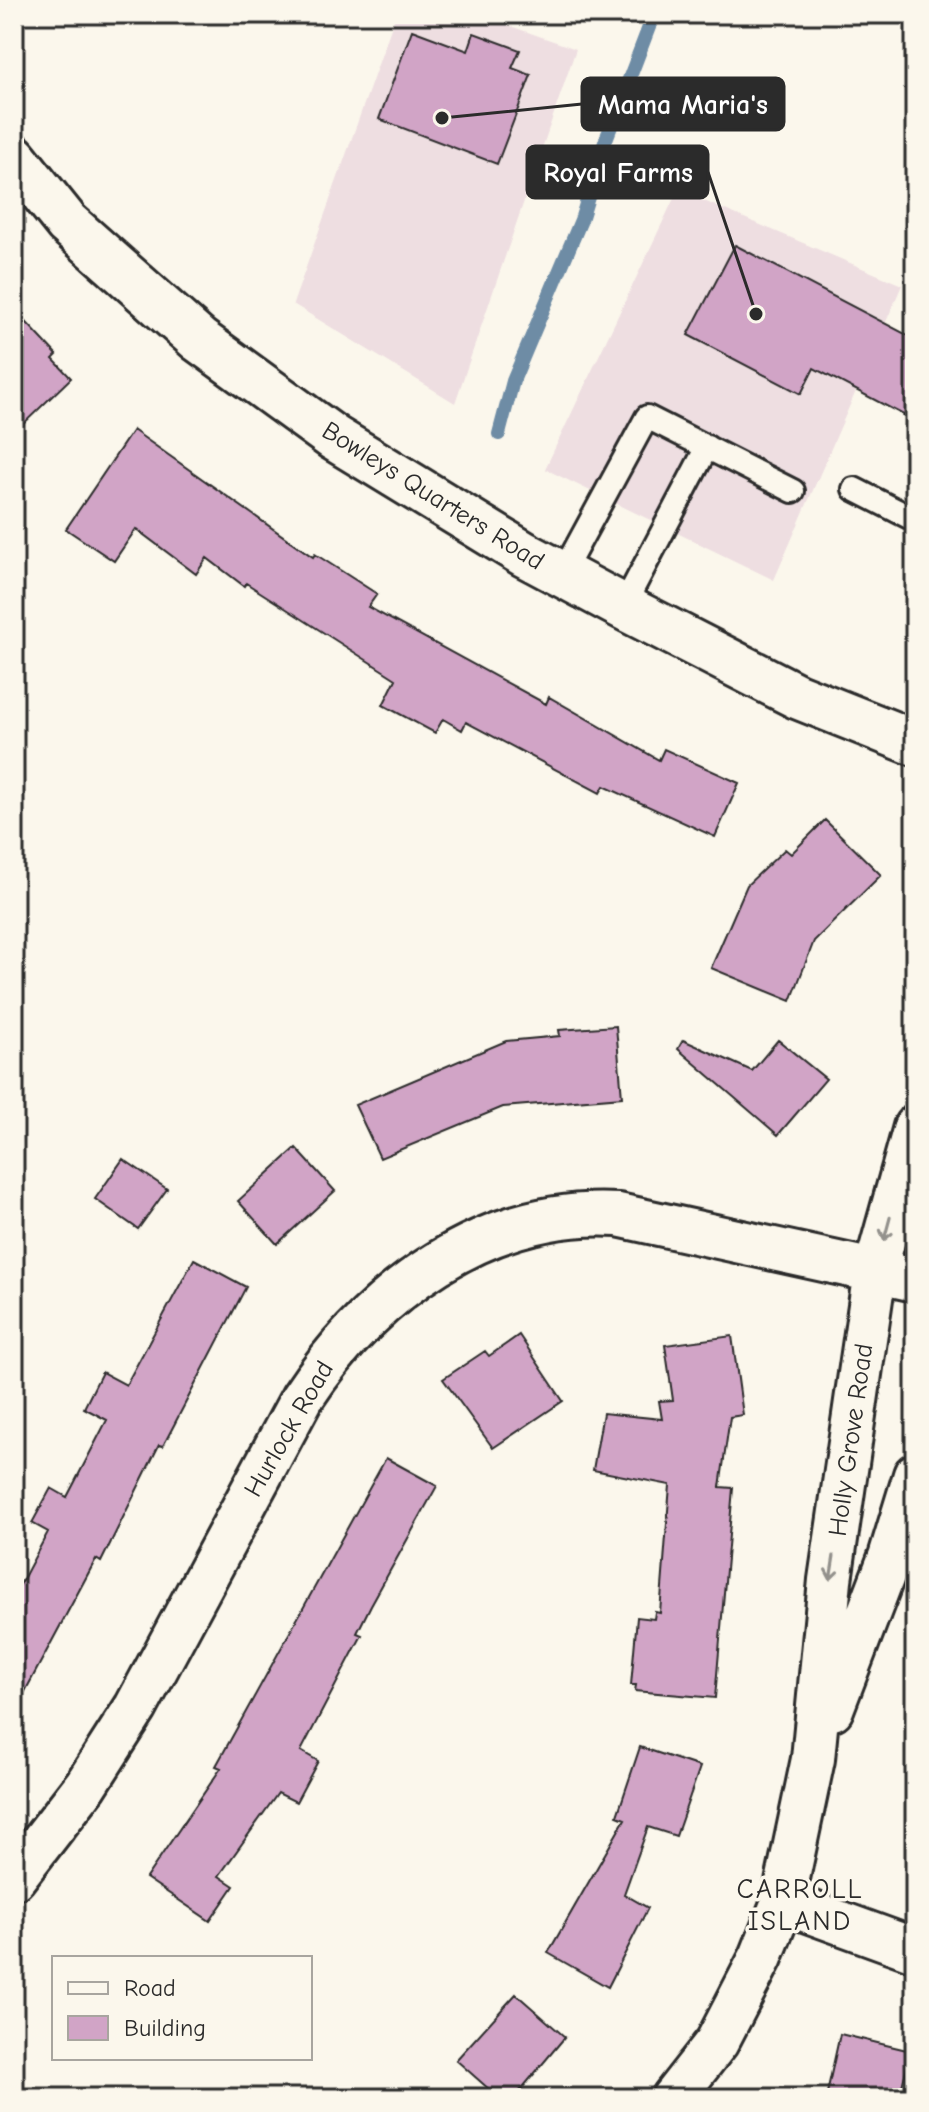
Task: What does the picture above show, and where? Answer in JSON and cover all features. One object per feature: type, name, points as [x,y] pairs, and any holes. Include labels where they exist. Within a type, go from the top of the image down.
[{"type":"street","name":"Bowleys Quarters Road","points":[[14,157],[67,223],[199,340],[334,438],[421,494],[623,607],[797,696],[915,743]]},
{"type":"street","name":"Holly Grove Road","points":[[673,2098],[717,2042],[761,1957],[783,1902],[813,1759],[830,1580],[895,1276],[915,1127]]},
{"type":"street","name":"Hurlock Road","points":[[14,1878],[86,1785],[136,1707],[314,1378],[347,1337],[375,1309],[421,1274],[478,1241],[512,1228],[567,1215],[593,1214],[618,1215],[895,1276]]},
{"type":"street","name":"Holly Grove Road","points":[[813,1759],[890,1557],[915,1475]]},
{"type":"street","points":[[783,1902],[915,1950]]},
{"type":"lane","points":[[562,574],[647,417],[793,491]]},
{"type":"lane","points":[[623,607],[707,447]]},
{"type":"lane","points":[[854,489],[915,520]]},
{"type":"shaded area","points":[[396,14],[476,14],[576,49],[455,403],[293,304]]},
{"type":"shaded area","points":[[678,190],[902,285],[774,580],[545,469]]},
{"type":"building","points":[[412,30],[468,51],[474,33],[520,50],[512,68],[531,75],[497,164],[379,119]]},
{"type":"building","points":[[735,245],[915,339],[915,421],[814,368],[801,394],[688,335]]},
{"type":"building","points":[[14,309],[57,355],[53,359],[71,378],[14,433]]},
{"type":"building","points":[[133,430],[313,557],[315,554],[377,594],[368,607],[546,704],[549,697],[659,760],[664,749],[739,783],[715,837],[604,786],[600,793],[466,722],[462,730],[443,719],[435,733],[383,705],[396,679],[246,583],[244,586],[207,558],[196,574],[136,529],[114,561],[66,529]]},
{"type":"building","points":[[825,820],[881,875],[814,941],[791,1001],[711,968],[747,885],[785,849],[791,854]]},
{"type":"building","points":[[616,1026],[622,1097],[503,1107],[380,1158],[355,1105],[506,1041],[560,1036],[559,1030]]},
{"type":"building","points":[[683,1040],[752,1071],[778,1040],[826,1079],[778,1135],[678,1049]]},
{"type":"building","points":[[296,1148],[335,1191],[277,1244],[238,1201]]},
{"type":"building","points":[[123,1159],[167,1189],[138,1229],[95,1199]]},
{"type":"building","points":[[194,1259],[246,1287],[163,1446],[159,1445],[101,1562],[96,1559],[14,1712],[14,1596],[48,1532],[32,1523],[51,1488],[67,1497],[107,1420],[84,1408],[102,1372],[126,1385]]},
{"type":"building","points":[[519,1335],[563,1401],[493,1448],[443,1379],[485,1351],[489,1356]]},
{"type":"building","points":[[732,1336],[743,1415],[730,1417],[720,1487],[733,1488],[715,1698],[635,1691],[636,1685],[631,1685],[637,1617],[654,1619],[655,1612],[660,1613],[670,1485],[593,1470],[603,1413],[662,1419],[659,1401],[673,1400],[665,1345]]},
{"type":"building","points":[[386,1458],[437,1486],[371,1605],[357,1633],[362,1635],[301,1751],[318,1761],[296,1802],[278,1793],[219,1876],[234,1886],[210,1921],[146,1878],[221,1768],[216,1766]]},
{"type":"building","points":[[640,1747],[700,1767],[676,1836],[648,1827],[624,1894],[648,1908],[608,1987],[548,1953],[625,1819],[617,1816]]},
{"type":"building","points":[[516,1994],[565,2037],[514,2098],[499,2098],[456,2060]]},
{"type":"building","points":[[840,2034],[911,2051],[899,2098],[846,2098],[827,2093]]},
{"type":"waterway","points":[[499,434],[513,381],[581,220],[605,142],[654,14]]},
{"type":"place","name":"Mama Maria's","points":[[442,118]]},
{"type":"place","name":"Royal Farms","points":[[756,314]]},
{"type":"district","name":"CARROLL ISLAND","points":[[800,1905]]}]
